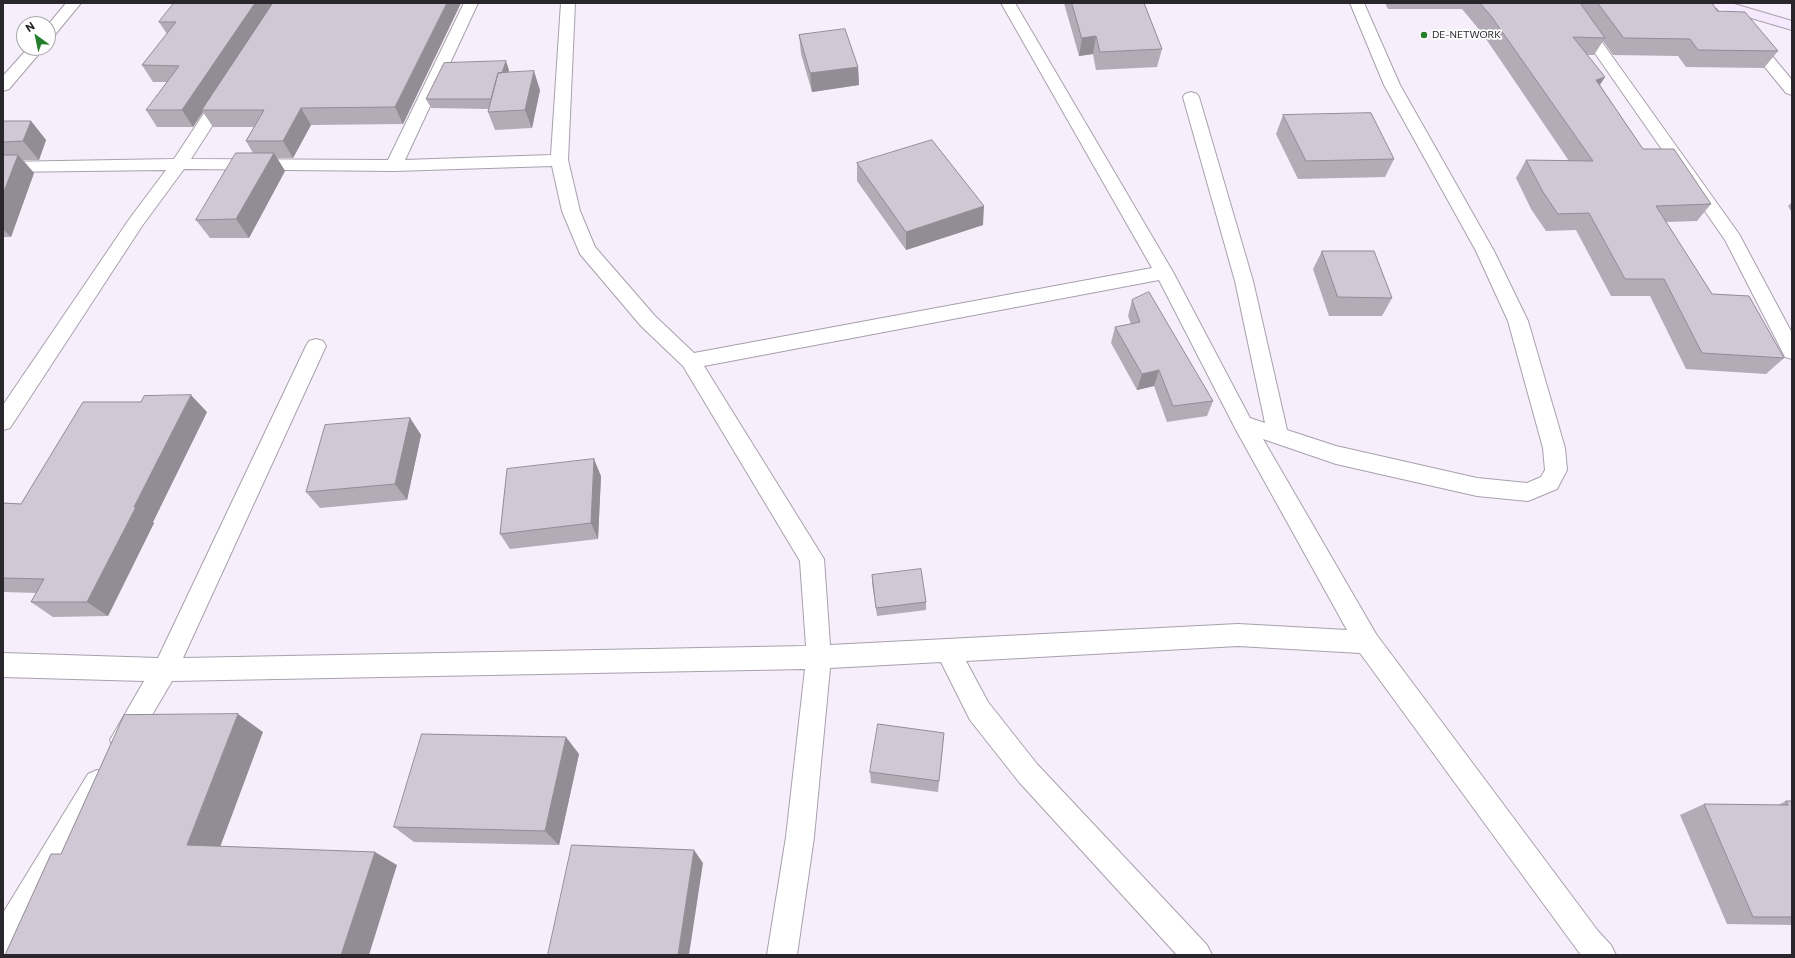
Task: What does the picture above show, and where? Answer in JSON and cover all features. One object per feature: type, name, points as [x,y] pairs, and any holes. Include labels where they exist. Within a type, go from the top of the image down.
[{"type":"street","points":[[56,24],[74,3]]},
{"type":"street","points":[[394,166],[471,3]]},
{"type":"street","points":[[568,3],[559,160],[571,211],[587,250],[648,321],[690,361],[812,559],[819,657],[800,837],[782,955]]},
{"type":"street","points":[[1008,3],[1164,272],[1243,424],[1367,642],[1588,941],[1601,955]]},
{"type":"street","points":[[1243,424],[1336,455],[1477,487],[1528,492],[1549,483],[1556,470],[1554,448],[1518,321],[1485,251],[1392,85],[1357,3]]},
{"type":"street","points":[[1567,3],[1733,238],[1792,352]]},
{"type":"street","points":[[1718,4],[1792,26]]},
{"type":"street","points":[[1718,4],[1792,90]]},
{"type":"street","points":[[3,86],[10,70],[27,56]]},
{"type":"street","points":[[3,422],[136,222],[179,164],[233,80]]},
{"type":"street","points":[[1191,97],[1244,281],[1278,436]]},
{"type":"street","points":[[3,167],[179,164],[394,166],[559,160]]},
{"type":"street","points":[[690,361],[1164,272]]},
{"type":"street","points":[[3,940],[165,670],[316,346]]},
{"type":"street","points":[[3,665],[165,670],[819,657],[1238,635],[1367,642]]},
{"type":"street","points":[[948,651],[980,711],[1028,773],[1197,955]]},
{"type":"building","points":[[174,3],[255,3],[182,110],[146,110],[179,66],[142,65],[176,22],[159,22]]},
{"type":"building","points":[[273,3],[447,3],[395,107],[301,108],[283,141],[246,141],[264,110],[202,110]]},
{"type":"building","points":[[1072,3],[1144,3],[1162,49],[1100,52],[1096,36],[1082,38]]},
{"type":"building","points":[[1480,3],[1580,3],[1605,38],[1573,37],[1605,77],[1596,80],[1643,149],[1674,149],[1711,204],[1656,206],[1712,294],[1749,296],[1784,358],[1702,353],[1664,279],[1625,279],[1589,213],[1558,214],[1543,192],[1526,160],[1593,161],[1491,16]]},
{"type":"building","points":[[1598,3],[1712,3],[1717,11],[1745,12],[1778,51],[1698,50],[1690,39],[1624,38]]},
{"type":"building","points":[[845,29],[858,67],[810,73],[799,35]]},
{"type":"building","points":[[506,61],[502,73],[498,73],[491,99],[426,99],[444,63]]},
{"type":"building","points":[[534,71],[525,110],[488,112],[498,73]]},
{"type":"building","points":[[1371,113],[1394,159],[1306,161],[1283,115]]},
{"type":"building","points":[[3,121],[31,121],[23,141],[3,142]]},
{"type":"building","points":[[932,140],[984,206],[906,232],[857,163]]},
{"type":"building","points":[[236,153],[274,153],[236,219],[196,220]]},
{"type":"building","points":[[3,155],[18,155],[3,194]]},
{"type":"building","points":[[1322,251],[1374,251],[1392,298],[1338,297]]},
{"type":"building","points":[[1149,292],[1213,401],[1173,406],[1159,370],[1142,374],[1115,327],[1140,322],[1132,300]]},
{"type":"building","points":[[191,395],[87,602],[31,602],[44,579],[3,578],[3,503],[21,504],[83,402],[141,402],[144,396]]},
{"type":"building","points":[[410,418],[395,484],[306,492],[325,425]]},
{"type":"building","points":[[594,459],[591,523],[500,534],[507,469]]},
{"type":"building","points":[[921,569],[926,602],[876,608],[872,575]]},
{"type":"building","points":[[238,714],[187,845],[375,852],[341,955],[5,955],[51,854],[61,854],[124,715]]},
{"type":"building","points":[[878,724],[944,733],[939,781],[870,772]]},
{"type":"building","points":[[422,734],[566,737],[545,831],[394,827]]},
{"type":"building","points":[[1786,801],[1792,801],[1792,917],[1753,917],[1704,804],[1788,805]]},
{"type":"building","points":[[572,845],[694,850],[678,955],[548,955]]},
{"type":"place","name":"DE-NETWORK","points":[[1424,35]]}]
